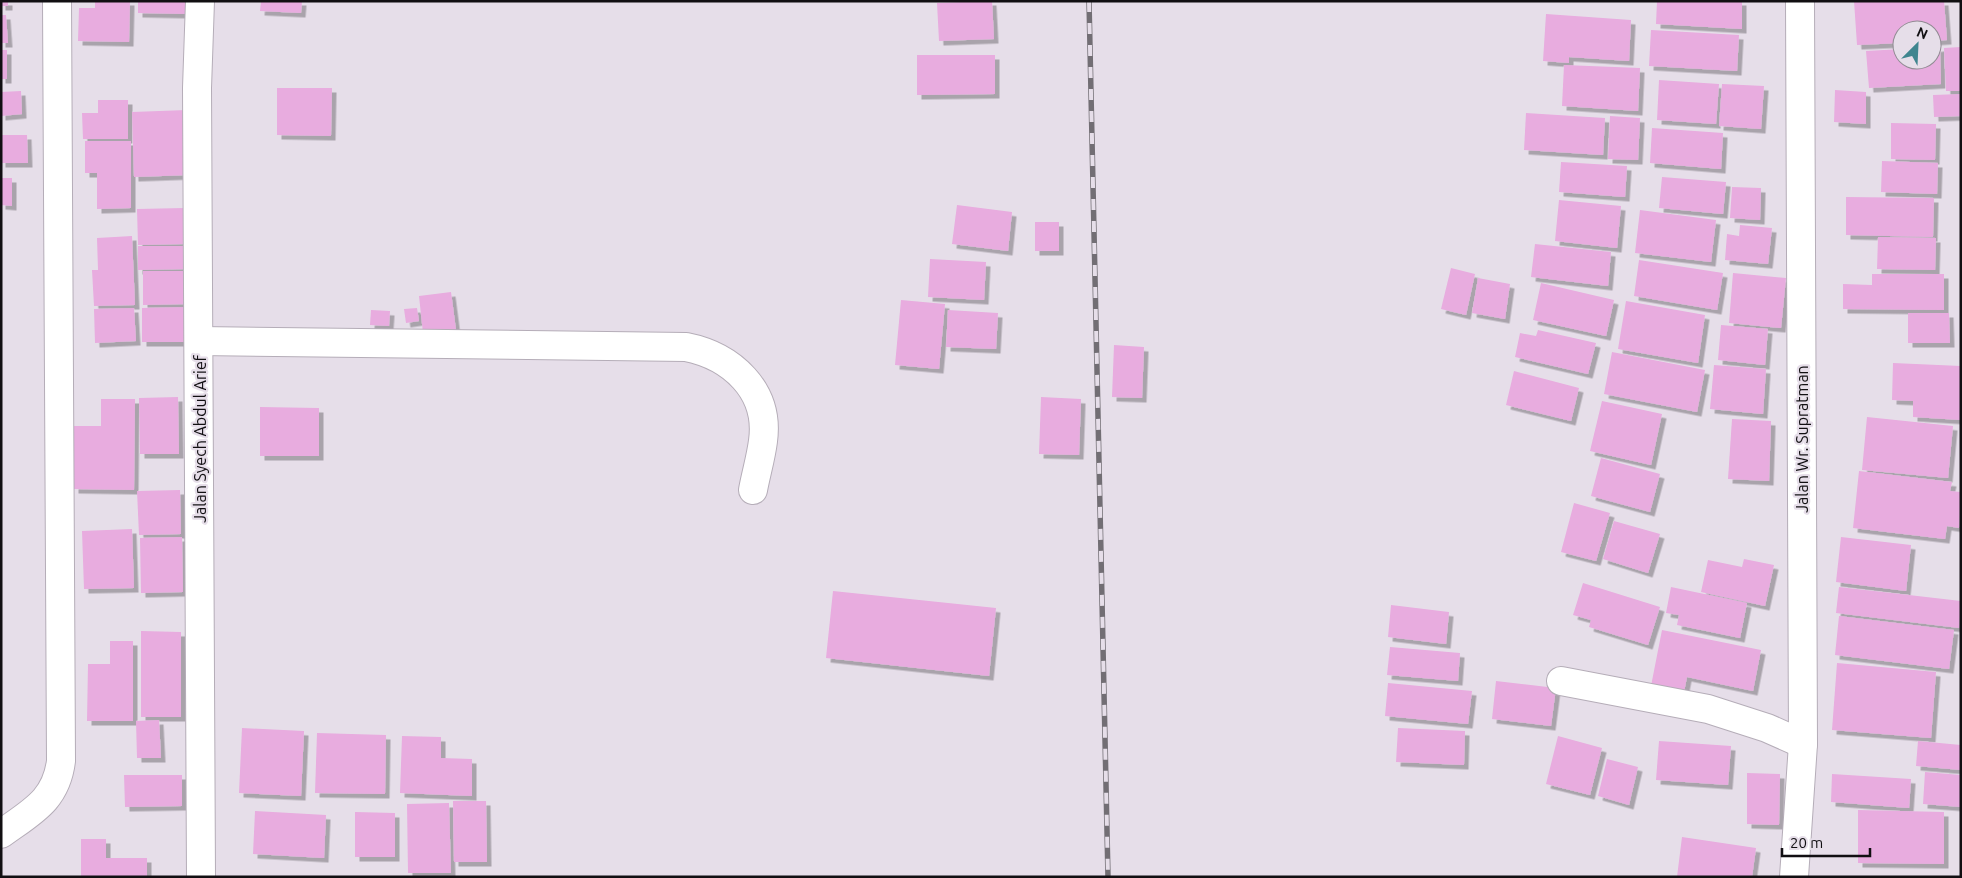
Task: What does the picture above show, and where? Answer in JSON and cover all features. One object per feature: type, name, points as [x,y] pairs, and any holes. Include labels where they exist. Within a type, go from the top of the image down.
[{"type":"street","points":[[1,834],[47,800],[59,777],[61,761],[57,1]]},
{"type":"street","name":"Jalan Syech Abdul Arief","points":[[200,1],[197,88],[201,877]]},
{"type":"street","name":"Jalan Wr. Supratman","points":[[1794,877],[1803,744],[1800,1]]},
{"type":"street","points":[[199,340],[686,347],[706,351],[727,362],[745,378],[755,395],[763,420],[764,440],[753,490]]},
{"type":"street","points":[[1561,681],[1708,708],[1740,718],[1803,744]]},
{"type":"building","points":[[1,1],[8,1],[8,6],[1,6]]},
{"type":"building","points":[[95,1],[130,1],[129,42],[78,41],[79,8],[95,8]]},
{"type":"building","points":[[138,1],[187,1],[186,14],[138,13]]},
{"type":"building","points":[[261,1],[302,1],[301,13],[260,11]]},
{"type":"building","points":[[992,1],[994,39],[939,41],[937,3]]},
{"type":"building","points":[[1657,1],[1742,1],[1742,29],[1656,24]]},
{"type":"building","points":[[1854,1],[1944,1],[1947,40],[1942,40],[1942,20],[1892,20],[1892,43],[1857,45]]},
{"type":"building","points":[[1546,14],[1631,20],[1629,61],[1569,57],[1569,63],[1543,61]]},
{"type":"building","points":[[1,15],[6,15],[8,43],[1,43]]},
{"type":"building","points":[[1651,30],[1739,35],[1737,71],[1649,66]]},
{"type":"building","points":[[1961,47],[1961,91],[1946,91],[1944,48]]},
{"type":"building","points":[[1,50],[7,50],[7,79],[1,79]]},
{"type":"building","points":[[1892,50],[1892,70],[1941,70],[1941,84],[1869,88],[1866,51]]},
{"type":"building","points":[[917,55],[995,55],[995,94],[917,95]]},
{"type":"building","points":[[1564,65],[1640,68],[1638,111],[1562,106]]},
{"type":"building","points":[[1659,80],[1719,84],[1716,124],[1657,120]]},
{"type":"building","points":[[1722,84],[1764,86],[1761,129],[1719,126]]},
{"type":"building","points":[[277,88],[332,88],[331,136],[277,135]]},
{"type":"building","points":[[1835,90],[1866,92],[1866,124],[1834,122]]},
{"type":"building","points":[[21,91],[22,114],[1,116],[1,92]]},
{"type":"building","points":[[1961,94],[1961,116],[1934,117],[1933,95]]},
{"type":"building","points":[[98,100],[128,100],[128,139],[83,139],[82,113],[98,113]]},
{"type":"building","points":[[187,110],[190,175],[134,177],[132,112]]},
{"type":"building","points":[[1526,113],[1605,118],[1603,155],[1524,150]]},
{"type":"building","points":[[1610,116],[1640,118],[1638,160],[1608,159]]},
{"type":"building","points":[[1891,123],[1936,124],[1935,160],[1891,159]]},
{"type":"building","points":[[1652,128],[1723,133],[1721,169],[1650,163]]},
{"type":"building","points":[[1,135],[27,135],[28,163],[1,163]]},
{"type":"building","points":[[85,141],[131,141],[131,208],[97,209],[97,173],[85,173]]},
{"type":"building","points":[[1882,161],[1938,163],[1937,194],[1881,192]]},
{"type":"building","points":[[1561,162],[1627,166],[1625,197],[1559,192]]},
{"type":"building","points":[[1662,177],[1726,182],[1723,214],[1659,208]]},
{"type":"building","points":[[1,178],[12,178],[12,206],[1,205]]},
{"type":"building","points":[[1732,187],[1761,188],[1760,220],[1730,218]]},
{"type":"building","points":[[1846,197],[1934,198],[1933,237],[1846,235]]},
{"type":"building","points":[[1559,200],[1621,206],[1617,248],[1555,241]]},
{"type":"building","points":[[957,205],[1012,212],[1008,251],[952,244]]},
{"type":"building","points":[[184,208],[184,244],[138,245],[137,209]]},
{"type":"building","points":[[1640,210],[1716,220],[1711,262],[1635,253]]},
{"type":"building","points":[[1035,222],[1059,222],[1059,251],[1035,251]]},
{"type":"building","points":[[1740,225],[1772,228],[1768,264],[1725,260],[1727,234],[1739,236]]},
{"type":"building","points":[[132,236],[135,305],[94,306],[92,270],[98,270],[97,238]]},
{"type":"building","points":[[1878,237],[1936,238],[1935,270],[1877,269]]},
{"type":"building","points":[[1535,244],[1611,252],[1608,286],[1531,277]]},
{"type":"building","points":[[138,246],[187,246],[187,269],[138,270]]},
{"type":"building","points":[[930,259],[986,262],[984,300],[928,297]]},
{"type":"building","points":[[1639,260],[1723,273],[1717,310],[1634,296]]},
{"type":"building","points":[[1451,268],[1475,274],[1466,315],[1441,309]]},
{"type":"building","points":[[143,271],[188,271],[188,304],[143,305]]},
{"type":"building","points":[[1733,273],[1786,278],[1781,328],[1729,323]]},
{"type":"building","points":[[1872,274],[1944,274],[1944,310],[1843,309],[1843,284],[1872,285]]},
{"type":"building","points":[[1478,278],[1510,284],[1505,319],[1472,313]]},
{"type":"building","points":[[1541,283],[1614,300],[1606,336],[1533,320]]},
{"type":"building","points":[[451,292],[456,330],[423,333],[419,296]]},
{"type":"building","points":[[901,300],[945,304],[939,369],[895,365]]},
{"type":"building","points":[[1626,301],[1705,315],[1698,363],[1618,349]]},
{"type":"building","points":[[188,307],[189,342],[142,342],[142,308]]},
{"type":"building","points":[[134,308],[136,341],[95,343],[94,309]]},
{"type":"building","points":[[417,308],[419,321],[406,323],[404,309]]},
{"type":"building","points":[[371,310],[390,311],[389,326],[370,325]]},
{"type":"building","points":[[948,310],[998,313],[996,349],[946,347]]},
{"type":"building","points":[[1908,313],[1949,313],[1950,343],[1908,343]]},
{"type":"building","points":[[1721,325],[1768,329],[1765,365],[1718,360]]},
{"type":"building","points":[[1538,330],[1596,343],[1588,374],[1515,357],[1520,333],[1536,336]]},
{"type":"building","points":[[1114,345],[1144,347],[1142,398],[1112,397]]},
{"type":"building","points":[[1612,352],[1705,370],[1697,412],[1604,394]]},
{"type":"building","points":[[1893,363],[1961,366],[1961,420],[1913,417],[1913,401],[1892,400]]},
{"type":"building","points":[[1714,365],[1766,369],[1763,414],[1710,409]]},
{"type":"building","points":[[1514,371],[1579,388],[1571,421],[1506,405]]},
{"type":"building","points":[[178,397],[179,454],[140,454],[139,398]]},
{"type":"building","points":[[1041,397],[1081,399],[1079,455],[1039,454]]},
{"type":"building","points":[[101,399],[135,399],[134,490],[74,489],[74,426],[101,426]]},
{"type":"building","points":[[1602,401],[1662,414],[1651,465],[1590,451]]},
{"type":"building","points":[[260,407],[319,408],[319,456],[260,456]]},
{"type":"building","points":[[1867,417],[1953,426],[1948,478],[1862,470]]},
{"type":"building","points":[[1732,419],[1771,421],[1769,481],[1728,479]]},
{"type":"building","points":[[1601,458],[1660,474],[1650,512],[1591,496]]},
{"type":"building","points":[[1859,471],[1952,482],[1950,491],[1961,492],[1959,528],[1947,526],[1945,539],[1853,528]]},
{"type":"building","points":[[180,490],[181,534],[139,535],[137,491]]},
{"type":"building","points":[[1574,503],[1610,513],[1596,561],[1561,552]]},
{"type":"building","points":[[1614,521],[1660,534],[1648,573],[1603,559]]},
{"type":"building","points":[[132,529],[134,588],[84,589],[82,531]]},
{"type":"building","points":[[182,537],[183,592],[141,593],[140,538]]},
{"type":"building","points":[[1841,537],[1911,545],[1906,591],[1836,582]]},
{"type":"building","points":[[1744,559],[1774,565],[1765,606],[1701,592],[1708,560],[1742,567]]},
{"type":"building","points":[[1583,583],[1660,607],[1648,645],[1589,627],[1591,620],[1573,615]]},
{"type":"building","points":[[1671,587],[1747,603],[1740,638],[1677,625],[1679,615],[1666,613]]},
{"type":"building","points":[[1839,587],[1961,601],[1959,628],[1836,613]]},
{"type":"building","points":[[833,591],[996,608],[989,676],[826,658]]},
{"type":"building","points":[[1391,605],[1449,612],[1446,644],[1388,637]]},
{"type":"building","points":[[1839,616],[1954,630],[1949,669],[1835,655]]},
{"type":"building","points":[[1662,630],[1761,650],[1753,691],[1687,677],[1684,692],[1651,686]]},
{"type":"building","points":[[141,631],[181,632],[181,717],[141,717]]},
{"type":"building","points":[[110,641],[133,641],[133,721],[87,721],[88,664],[110,664]]},
{"type":"building","points":[[1390,647],[1460,653],[1458,681],[1387,675]]},
{"type":"building","points":[[1837,663],[1936,672],[1931,738],[1832,730]]},
{"type":"building","points":[[1496,681],[1556,688],[1551,726],[1492,719]]},
{"type":"building","points":[[1388,683],[1472,691],[1468,724],[1385,716]]},
{"type":"building","points":[[159,720],[161,758],[137,758],[136,721]]},
{"type":"building","points":[[242,728],[304,731],[301,796],[239,793]]},
{"type":"building","points":[[1398,728],[1465,731],[1464,765],[1396,762]]},
{"type":"building","points":[[317,733],[386,735],[385,794],[315,793]]},
{"type":"building","points":[[402,736],[441,737],[441,758],[472,759],[472,796],[400,793]]},
{"type":"building","points":[[1558,736],[1602,748],[1590,795],[1546,784]]},
{"type":"building","points":[[1659,741],[1731,746],[1728,785],[1656,780]]},
{"type":"building","points":[[1918,741],[1961,745],[1961,770],[1916,766]]},
{"type":"building","points":[[1607,759],[1638,767],[1629,805],[1598,796]]},
{"type":"building","points":[[1925,772],[1961,775],[1961,807],[1923,804]]},
{"type":"building","points":[[1747,773],[1780,774],[1779,825],[1747,824]]},
{"type":"building","points":[[1832,774],[1911,779],[1909,808],[1831,802]]},
{"type":"building","points":[[124,775],[182,775],[182,806],[125,807]]},
{"type":"building","points":[[453,801],[486,801],[487,862],[454,862]]},
{"type":"building","points":[[449,803],[451,873],[408,873],[407,804]]},
{"type":"building","points":[[1858,810],[1944,812],[1944,864],[1858,863]]},
{"type":"building","points":[[255,811],[326,815],[324,858],[253,854]]},
{"type":"building","points":[[355,812],[395,813],[395,857],[355,857]]},
{"type":"building","points":[[1682,837],[1756,848],[1752,877],[1677,877]]},
{"type":"building","points":[[81,839],[106,839],[106,858],[147,858],[147,877],[81,877]]},
{"type":"railway","points":[[1089,1],[1108,877]]}]
